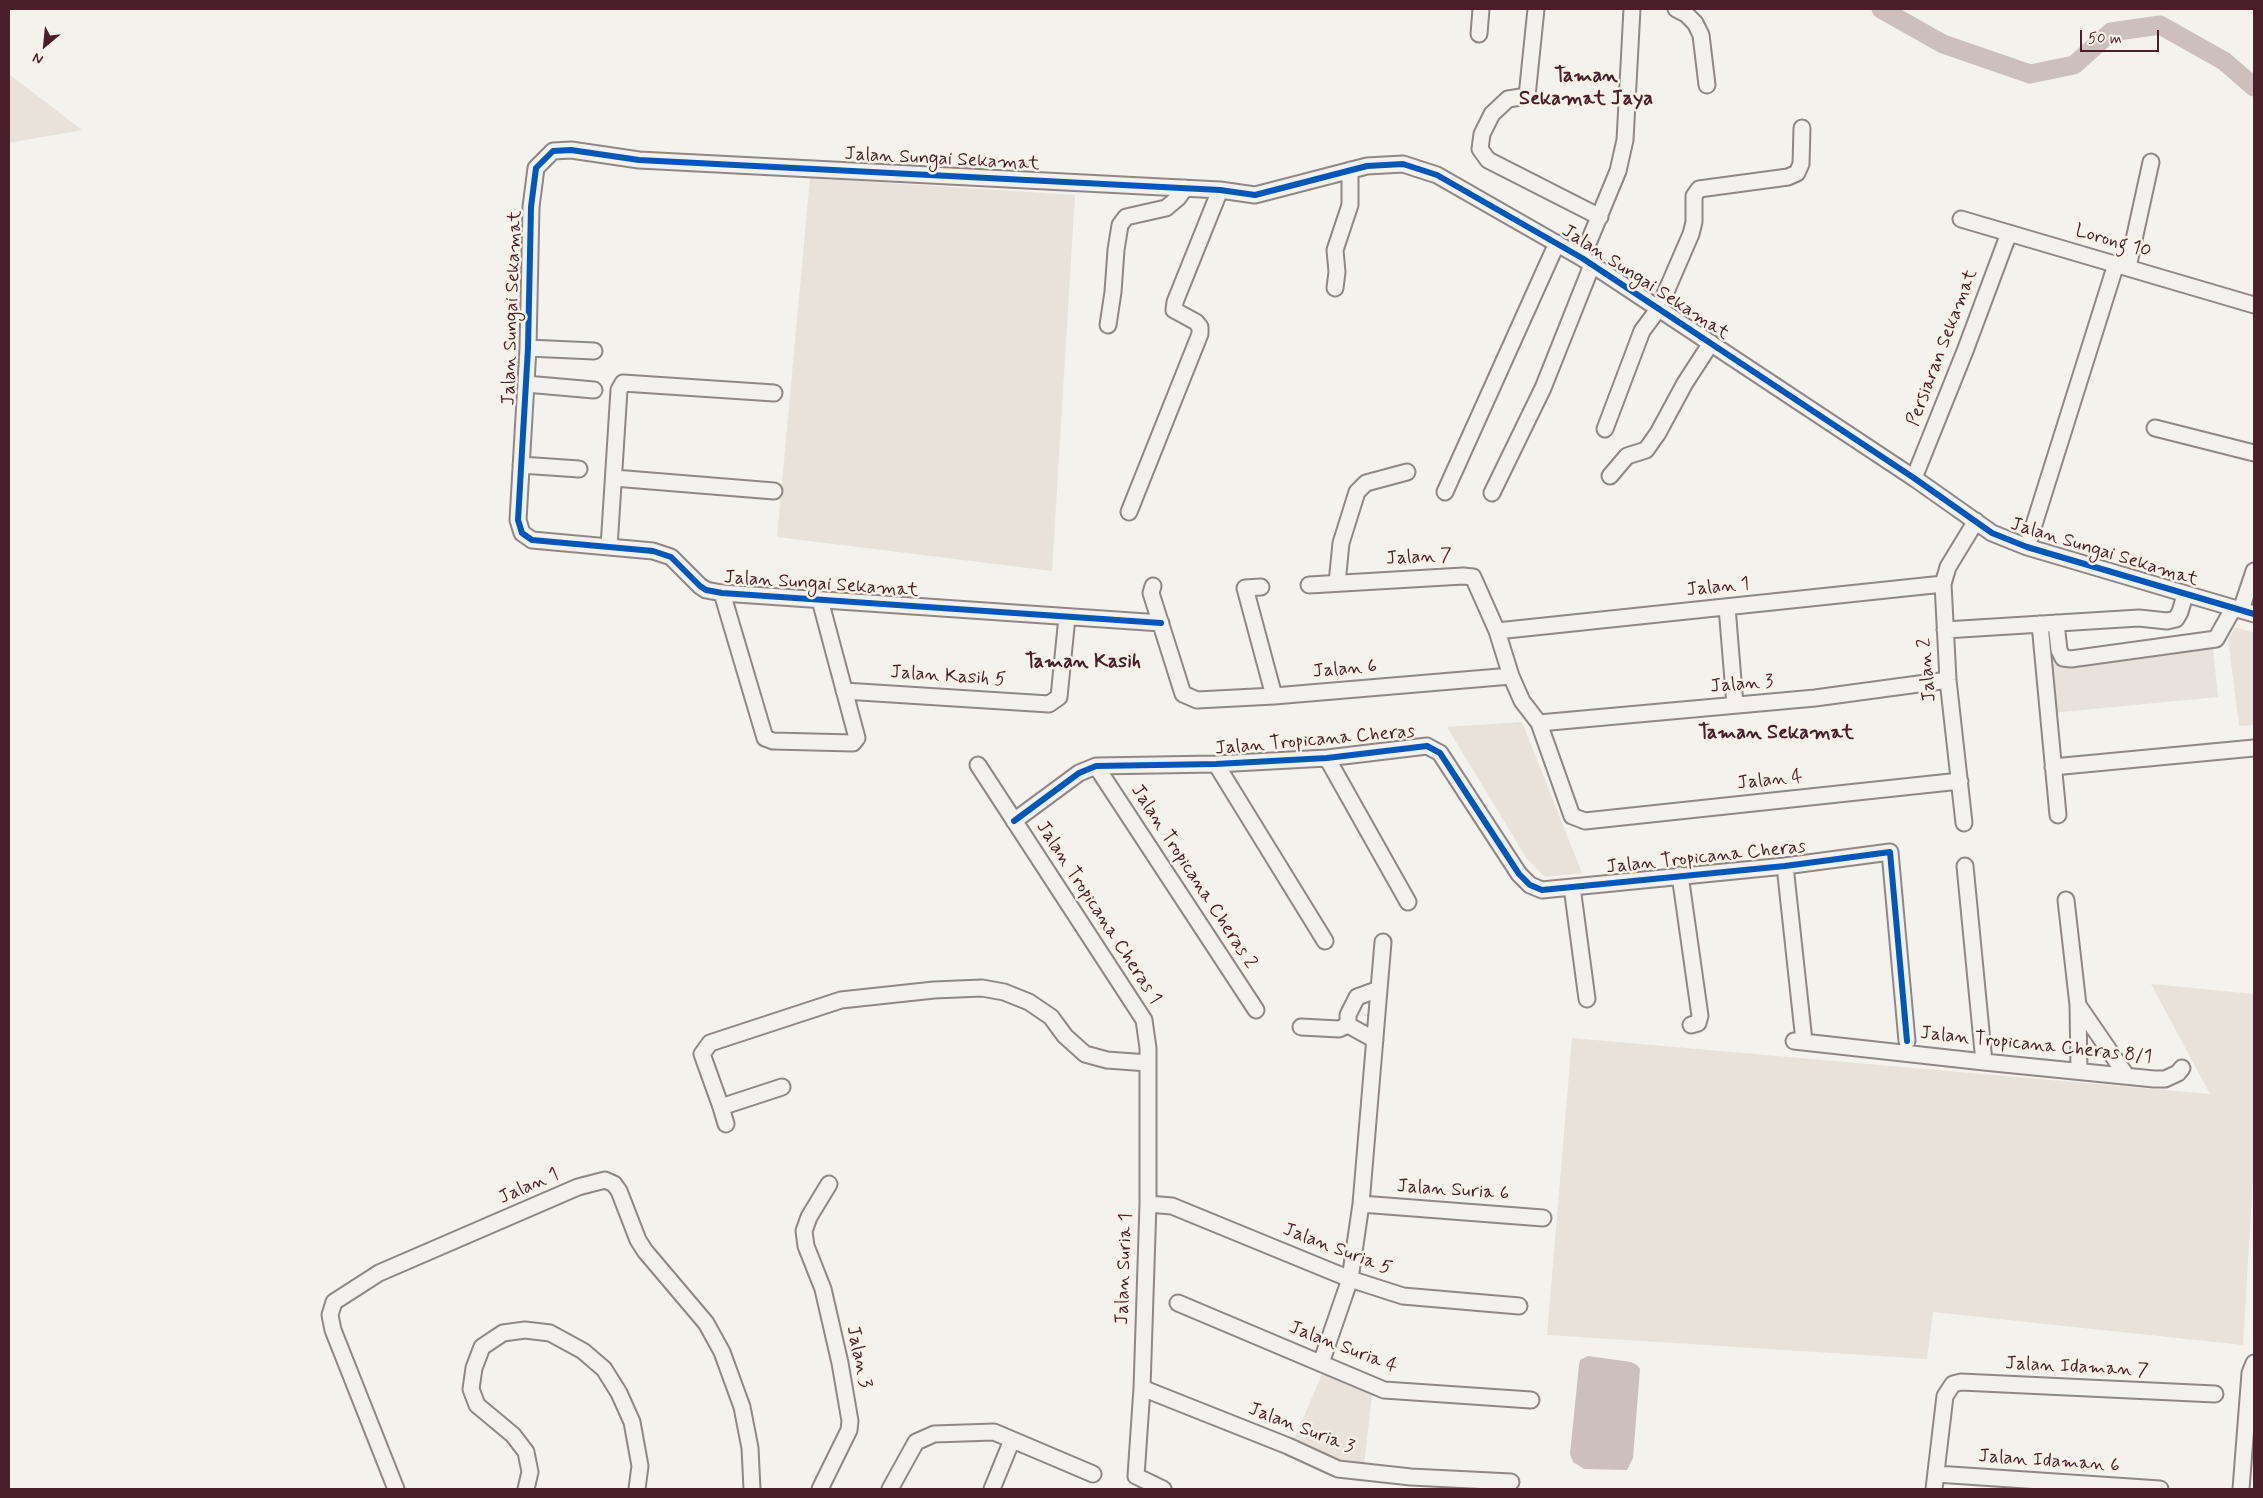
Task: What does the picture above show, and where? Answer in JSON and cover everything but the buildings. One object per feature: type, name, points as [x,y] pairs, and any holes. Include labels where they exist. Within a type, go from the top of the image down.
[{"type":"street","points":[[1479,34],[1481,9]]},
{"type":"street","points":[[1536,9],[1527,96],[1508,99],[1492,114],[1480,142],[1481,154],[1488,160],[1600,217]]},
{"type":"street","points":[[1492,493],[1543,388],[1587,261],[1600,217],[1618,171],[1625,140],[1632,9]]},
{"type":"street","points":[[1676,9],[1686,14],[1695,23],[1701,35],[1707,85]]},
{"type":"street","points":[[1604,429],[1642,331],[1659,308],[1691,234],[1694,222],[1694,196],[1699,189],[1788,176],[1797,173],[1801,164],[1802,128]]},
{"type":"street","name":"Jalan Sungai Sekamat","points":[[1161,623],[722,593],[700,586],[671,557],[653,551],[532,540],[522,533],[518,520],[528,348],[531,207],[536,168],[552,151],[571,150],[639,160],[1185,188],[1255,194],[1367,166],[1403,164],[1437,175],[1587,261],[1914,478],[1992,533],[2027,547],[2243,611]]},
{"type":"street","points":[[2027,547],[2122,266],[2150,162]]},
{"type":"street","points":[[1335,288],[1337,272],[1335,250],[1350,205],[1350,170]]},
{"type":"street","points":[[1108,326],[1120,225],[1126,217],[1166,208],[1178,198],[1185,188]]},
{"type":"street","points":[[1129,512],[1200,334],[1200,326],[1196,322],[1174,310],[1175,302],[1220,190]]},
{"type":"street","name":"Lorong 10","points":[[1961,219],[2254,305]]},
{"type":"street","name":"Persiaran Sekamat","points":[[1914,478],[1965,351],[2009,233]]},
{"type":"street","points":[[1445,492],[1557,243]]},
{"type":"street","points":[[1610,476],[1627,456],[1646,450],[1711,343]]},
{"type":"street","points":[[528,348],[594,351]]},
{"type":"street","points":[[608,547],[619,390],[623,382],[774,393]]},
{"type":"street","points":[[526,384],[594,390]]},
{"type":"street","points":[[2154,428],[2254,454]]},
{"type":"street","points":[[521,465],[579,469]]},
{"type":"street","points":[[1337,583],[1341,544],[1358,492],[1366,482],[1408,472]]},
{"type":"street","points":[[614,478],[774,491]]},
{"type":"street","name":"Jalan 2","points":[[1964,823],[1948,680],[1943,584],[1948,567],[1976,522]]},
{"type":"street","points":[[2056,623],[2059,650],[2063,658],[2071,659],[2216,639],[2243,611],[2254,571]]},
{"type":"street","name":"Jalan 7","points":[[1309,585],[1473,577],[1497,631]]},
{"type":"street","name":"Jalan 1","points":[[1497,631],[1943,584]]},
{"type":"street","points":[[1153,586],[1151,593],[1161,623]]},
{"type":"street","points":[[1261,587],[1244,588],[1274,696]]},
{"type":"street","points":[[722,593],[765,738],[773,741],[852,743],[857,738],[820,600]]},
{"type":"street","points":[[1945,630],[2139,618],[2167,621],[2176,619],[2180,612],[2184,595]]},
{"type":"street","points":[[1727,607],[1735,705]]},
{"type":"street","name":"Jalan Kasih 5","points":[[844,690],[1049,704],[1059,697],[1067,617]]},
{"type":"street","name":"Jalan 6","points":[[1161,623],[1183,694],[1196,700],[1274,696],[1511,676]]},
{"type":"street","points":[[2040,624],[2058,815]]},
{"type":"street","points":[[1497,631],[1511,676],[1522,701],[1539,723]]},
{"type":"street","name":"Jalan 3","points":[[1539,723],[1815,698],[1948,680]]},
{"type":"street","name":"Jalan 4","points":[[1539,723],[1572,816],[1585,821],[1960,781]]},
{"type":"street","name":"Jalan Tropicana Cheras","points":[[1014,821],[1079,773],[1096,766],[1216,764],[1327,758],[1428,746],[1440,753],[1519,874],[1530,885],[1542,890],[1785,866],[1890,852],[1907,1040]]},
{"type":"street","points":[[2053,767],[2254,748]]},
{"type":"street","points":[[1327,758],[1408,902]]},
{"type":"street","points":[[1216,764],[1325,941]]},
{"type":"street","name":"Jalan Tropicana Cheras 1","points":[[978,766],[1144,1020],[1148,1063]]},
{"type":"street","name":"Jalan Tropicana Cheras 2","points":[[1096,766],[1256,1010]]},
{"type":"street","name":"Jalan Tropicana Cheras 8/1","points":[[1785,866],[1799,1041],[1984,1062],[2164,1079],[2182,1068]]},
{"type":"street","points":[[1965,866],[1984,1062]]},
{"type":"street","points":[[1680,875],[1700,1016],[1698,1023],[1691,1025]]},
{"type":"street","points":[[1572,887],[1587,999]]},
{"type":"street","points":[[2066,900],[2078,1005],[2079,1071]]},
{"type":"street","points":[[1321,1363],[1350,1279],[1361,1204],[1383,942]]},
{"type":"street","points":[[726,1124],[702,1054],[710,1043],[841,1000],[982,988],[1004,992],[1029,1002],[1051,1017],[1065,1036],[1086,1054],[1107,1060],[1148,1063]]},
{"type":"street","points":[[1348,1025],[1348,1014],[1357,998],[1379,989]]},
{"type":"street","points":[[2078,1005],[2126,1075]]},
{"type":"street","points":[[1301,1027],[1338,1029],[1348,1025]]},
{"type":"street","points":[[1348,1025],[1375,1040]]},
{"type":"street","name":"Jalan Suria 1","points":[[1148,1063],[1148,1204],[1142,1388],[1136,1476],[1163,1489]]},
{"type":"street","points":[[721,1107],[782,1087]]},
{"type":"street","name":"Jalan 1","points":[[396,1489],[333,1330],[330,1315],[334,1302],[379,1273],[578,1187],[605,1180],[614,1184],[619,1191],[638,1240],[645,1251],[706,1323],[722,1352],[742,1407],[750,1448],[752,1489]]},
{"type":"street","name":"Jalan 3","points":[[820,1489],[849,1430],[850,1421],[840,1363],[822,1289],[806,1246],[804,1230],[809,1217],[829,1184]]},
{"type":"street","name":"Jalan Suria 5","points":[[1148,1204],[1172,1206],[1350,1279],[1403,1296],[1519,1306]]},
{"type":"street","name":"Jalan Suria 6","points":[[1361,1204],[1543,1218]]},
{"type":"street","name":"Jalan Suria 4","points":[[1178,1302],[1384,1390],[1531,1400]]},
{"type":"street","points":[[526,1489],[530,1472],[526,1452],[513,1435],[477,1405],[471,1389],[474,1368],[482,1347],[503,1333],[525,1330],[550,1333],[583,1351],[604,1370],[632,1422],[640,1466],[637,1489]]},
{"type":"street","points":[[2241,1489],[2250,1373],[2254,1363]]},
{"type":"street","name":"Jalan Idaman 7","points":[[1935,1482],[1945,1396],[1953,1384],[1961,1382],[2215,1394]]},
{"type":"street","name":"Jalan Suria 3","points":[[1142,1388],[1288,1446],[1338,1469],[1433,1483],[1512,1482]]},
{"type":"street","points":[[890,1489],[916,1442],[934,1434],[994,1432],[1093,1474]]},
{"type":"street","points":[[992,1489],[1012,1440]]},
{"type":"street","name":"Jalan Idaman 6","points":[[1935,1482],[2160,1489]]},
{"type":"shaded area","points":[[9,74],[82,130],[9,143]]},
{"type":"shaded area","points":[[810,178],[1075,195],[1052,571],[777,537]]},
{"type":"shaded area","points":[[2236,627],[2254,633],[2254,725],[2239,726],[2228,639]]},
{"type":"shaded area","points":[[2213,648],[2218,697],[2052,713],[2047,665]]},
{"type":"shaded area","points":[[1522,722],[1582,873],[1545,877],[1527,859],[1447,727]]},
{"type":"shaded area","points":[[2151,984],[2254,994],[2254,1162],[2243,1345],[1933,1312],[1927,1359],[1547,1335],[1572,1038],[2210,1094]]},
{"type":"shaded area","points":[[1588,1356],[1631,1362],[1640,1369],[1633,1458],[1627,1470],[1584,1469],[1573,1462],[1570,1454],[1579,1365],[1580,1360]]},
{"type":"shaded area","points":[[1322,1374],[1372,1394],[1364,1466],[1341,1463],[1293,1442]]},
{"type":"waterway","points":[[1881,9],[1943,44],[2030,74],[2074,65],[2111,32],[2160,25],[2224,61],[2254,87]]},
{"type":"cycle path","points":[[1161,623],[722,593],[706,590],[671,557],[653,551],[532,540],[522,533],[518,520],[528,348],[531,207],[536,168],[553,151],[571,150],[639,160],[1220,190],[1255,195],[1367,166],[1403,164],[1437,175],[1582,258],[1914,478],[1992,533],[2027,547],[2254,614]]},
{"type":"cycle path","points":[[1014,821],[1079,773],[1096,766],[1216,764],[1327,758],[1427,746],[1440,753],[1519,874],[1530,885],[1542,890],[1785,866],[1890,852],[1907,1041]]},
{"type":"district","name":"Taman Sekamat Jaya","points":[[1586,88]]},
{"type":"district","name":"Taman Kasih","points":[[1083,663]]},
{"type":"district","name":"Taman Sekamat","points":[[1776,734]]}]
